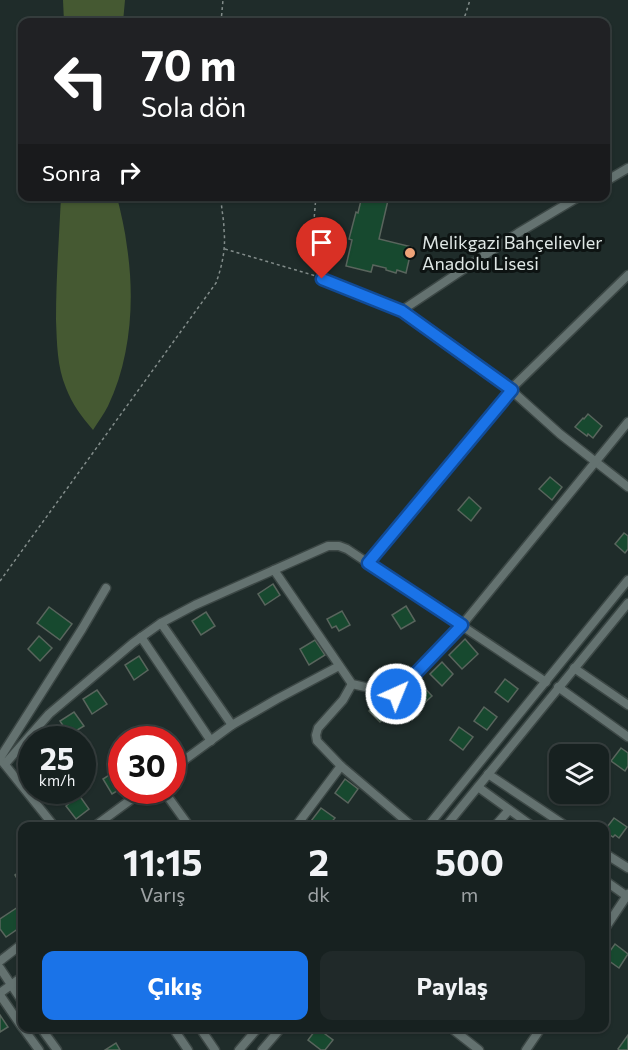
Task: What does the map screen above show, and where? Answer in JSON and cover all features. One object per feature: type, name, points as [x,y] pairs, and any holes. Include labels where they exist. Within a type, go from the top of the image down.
[{"type":"street","points":[[610,179],[628,168]]},
{"type":"street","points":[[402,311],[518,233],[572,201]]},
{"type":"street","points":[[368,563],[512,390],[628,275]]},
{"type":"street","points":[[322,279],[402,311],[512,390],[560,434],[628,487]]},
{"type":"street","points":[[274,570],[352,684],[396,694],[462,625],[628,422]]},
{"type":"street","points":[[2,760],[49,714],[161,623],[195,605],[322,548],[334,546],[347,549],[546,682]]},
{"type":"street","points":[[431,822],[628,580]]},
{"type":"street","points":[[2,760],[106,588]]},
{"type":"street","points":[[449,822],[628,603]]},
{"type":"street","points":[[161,623],[232,726]]},
{"type":"street","points":[[141,637],[211,741]]},
{"type":"street","points":[[186,759],[232,726],[339,666]]},
{"type":"street","points":[[574,668],[628,705]]},
{"type":"street","points":[[352,684],[343,700],[318,728],[316,735],[318,743],[341,766],[407,822]]},
{"type":"street","points":[[558,687],[628,736]]},
{"type":"street","points":[[2,760],[51,822]]},
{"type":"street","points":[[299,822],[341,766]]},
{"type":"street","points":[[488,774],[560,822]]},
{"type":"street","points":[[478,787],[526,822]]},
{"type":"street","points":[[100,822],[125,804]]},
{"type":"street","points":[[173,804],[186,822]]},
{"type":"street","points":[[498,822],[509,810]]},
{"type":"street","points":[[609,856],[628,868]]},
{"type":"street","points":[[609,883],[627,896],[609,923]]},
{"type":"street","points":[[0,961],[18,947]]},
{"type":"street","points":[[0,968],[18,995]]},
{"type":"street","points":[[18,980],[0,994],[18,1020]]},
{"type":"street","points":[[26,1032],[39,1050]]},
{"type":"street","points":[[44,1032],[57,1050]]},
{"type":"street","points":[[176,1032],[188,1050]]},
{"type":"street","points":[[203,1032],[215,1050]]},
{"type":"street","points":[[239,1050],[255,1032]]},
{"type":"street","points":[[262,1050],[278,1032]]},
{"type":"street","points":[[457,1032],[479,1050]]},
{"type":"street","points":[[526,1050],[538,1032]]},
{"type":"path","points":[[221,18],[223,0]]},
{"type":"path","points":[[464,18],[470,0]]},
{"type":"path","points":[[0,581],[216,283],[224,249],[221,201]]},
{"type":"path","points":[[224,249],[322,278],[314,220],[316,201]]},
{"type":"green space","points":[[63,0],[125,0],[123,18],[64,18]]},
{"type":"green space","points":[[61,201],[118,201],[126,241],[131,287],[129,328],[116,388],[93,430],[71,399],[59,363],[57,274]]},
{"type":"building","points":[[361,201],[388,201],[379,239],[412,247],[406,273],[397,270],[396,273],[373,265],[371,272],[346,266],[352,240],[349,239],[356,212],[358,213]]},
{"type":"building","points":[[588,414],[602,426],[593,438],[575,427]]},
{"type":"building","points":[[550,477],[562,487],[552,500],[539,489]]},
{"type":"building","points":[[469,497],[481,508],[471,521],[458,510]]},
{"type":"building","points":[[624,533],[628,536],[628,549],[625,553],[615,544]]},
{"type":"building","points":[[273,584],[280,595],[265,605],[258,594]]},
{"type":"building","points":[[406,606],[415,621],[401,629],[392,615]]},
{"type":"building","points":[[49,607],[72,624],[60,640],[37,623]]},
{"type":"building","points":[[342,611],[350,625],[339,631],[336,626],[332,628],[327,619]]},
{"type":"building","points":[[206,612],[215,626],[201,635],[192,621]]},
{"type":"building","points":[[39,636],[52,648],[40,661],[28,649]]},
{"type":"building","points":[[465,639],[478,654],[462,669],[449,655]]},
{"type":"building","points":[[315,640],[325,655],[309,665],[300,649]]},
{"type":"building","points":[[139,656],[148,670],[134,680],[125,665]]},
{"type":"building","points":[[442,662],[453,674],[442,686],[430,674]]},
{"type":"building","points":[[505,679],[518,689],[508,702],[495,692]]},
{"type":"building","points":[[421,684],[432,696],[420,707],[409,695]]},
{"type":"building","points":[[97,690],[107,704],[92,714],[83,699]]},
{"type":"building","points":[[381,699],[392,711],[380,722],[369,711]]},
{"type":"building","points":[[484,707],[497,717],[487,730],[474,721]]},
{"type":"building","points":[[74,712],[84,726],[63,726],[60,721]]},
{"type":"building","points":[[459,727],[473,737],[463,750],[450,740]]},
{"type":"building","points":[[621,748],[628,753],[628,766],[625,771],[611,761]]},
{"type":"building","points":[[108,776],[108,787],[103,779]]},
{"type":"building","points":[[345,779],[358,789],[348,803],[335,793]]},
{"type":"building","points":[[85,804],[89,809],[76,819],[66,806]]},
{"type":"building","points":[[321,808],[335,818],[332,822],[311,821]]},
{"type":"building","points":[[614,818],[627,827],[619,838],[609,834],[609,824]]},
{"type":"building","points":[[18,907],[18,929],[6,937],[0,929],[0,919]]},
{"type":"building","points":[[615,944],[628,954],[619,968],[609,961],[609,952]]},
{"type":"building","points":[[0,1015],[8,1027],[0,1032]]},
{"type":"building","points":[[314,1032],[322,1032],[333,1040],[325,1050],[321,1050],[308,1040]]},
{"type":"building","points":[[628,1035],[628,1050],[619,1050],[618,1049]]},
{"type":"building","points":[[116,1043],[120,1050],[105,1050]]},
{"type":"place","name":"Melikgazi Bahçelievler Anadolu Lisesi","points":[[410,253]]},
{"type":"route","points":[[322,279],[402,311],[512,390],[368,563],[462,625],[396,694]]}]
